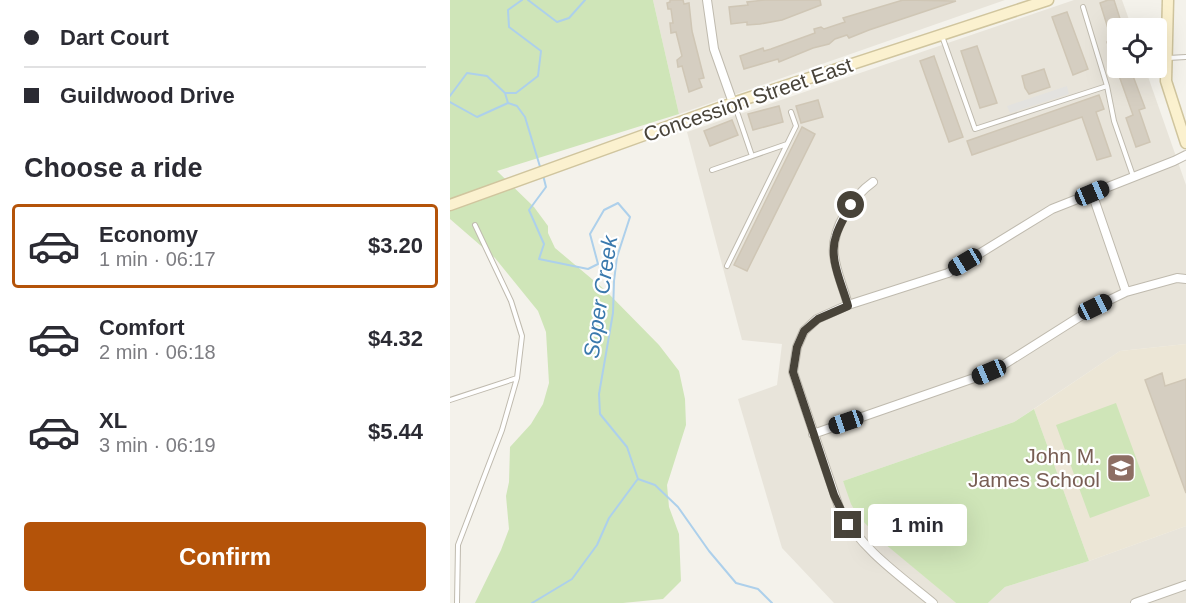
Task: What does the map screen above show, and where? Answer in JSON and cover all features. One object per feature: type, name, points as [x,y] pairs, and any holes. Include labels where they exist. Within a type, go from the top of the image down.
[{"type":"street","points":[[707,0],[714,49],[733,102]]},
{"type":"street","name":"Concession Street East","points":[[450,205],[733,102],[1048,0]]},
{"type":"street","points":[[1167,29],[1168,0]]},
{"type":"street","points":[[1166,78],[1186,143]]},
{"type":"street","points":[[933,603],[870,550],[848,525],[837,502],[793,372],[797,347],[804,331],[818,319],[848,306],[948,273],[1052,209],[1186,155]]},
{"type":"street","points":[[848,306],[833,247],[851,205],[860,191],[873,182]]},
{"type":"street","points":[[1092,193],[1126,292]]},
{"type":"street","points":[[813,434],[1000,367],[1095,307],[1126,292],[1177,278],[1186,279]]},
{"type":"street","points":[[1135,603],[1186,585]]},
{"type":"lane","points":[[1083,7],[1107,86],[1114,121],[1133,177]]},
{"type":"lane","points":[[942,36],[975,129],[1107,86]]},
{"type":"lane","points":[[1167,58],[1186,57]]},
{"type":"lane","points":[[733,102],[752,156]]},
{"type":"lane","points":[[727,266],[796,126],[790,112]]},
{"type":"lane","points":[[712,170],[787,144]]},
{"type":"lane","points":[[458,603],[458,545],[502,430],[517,378],[522,336],[511,301],[475,225]]},
{"type":"lane","points":[[450,400],[517,378]]},
{"type":"shaded area","points":[[653,0],[1005,0],[679,114]]},
{"type":"shaded area","points":[[1074,0],[1122,0],[1128,18],[1107,18],[1107,78],[1149,78],[1186,185],[1186,344],[1120,351],[1014,422],[843,481],[858,516],[886,544],[956,603],[834,603],[782,548],[738,399],[777,385],[782,344],[742,340],[687,132]]},
{"type":"shaded area","points":[[1067,86],[1069,94],[1010,113],[1007,106]]},
{"type":"shaded area","name":"John M. James School","points":[[1186,344],[1186,526],[1089,561],[1034,409],[1120,351]]},
{"type":"shaded area","points":[[1186,526],[1186,603],[988,603],[1005,587],[1089,561]]},
{"type":"green space","points":[[450,0],[653,0],[679,114],[497,171],[534,207],[548,226],[548,233],[555,248],[605,290],[659,345],[679,371],[685,399],[686,425],[667,485],[669,507],[679,534],[681,581],[663,599],[623,603],[475,603],[509,529],[506,496],[509,482],[510,447],[531,424],[543,404],[549,383],[546,332],[538,311],[495,258],[450,219]]},
{"type":"green space","points":[[1116,403],[1150,496],[1090,518],[1056,425]]},
{"type":"green space","points":[[1034,409],[1089,561],[1005,587],[988,603],[956,603],[885,544],[858,516],[843,481],[1014,422]]},
{"type":"building","points":[[670,0],[683,0],[684,4],[689,3],[692,31],[704,78],[699,79],[702,87],[689,92],[682,66],[678,67],[677,60],[682,56],[676,32],[671,33],[670,23],[673,23],[671,9],[668,9],[667,3]]},
{"type":"building","points":[[765,0],[820,0],[821,5],[782,20],[760,24],[747,25],[747,22],[731,24],[729,7]]},
{"type":"building","points":[[903,0],[956,1],[849,38],[847,35],[835,39],[829,44],[779,62],[778,59],[744,69],[740,56],[763,48],[764,51],[771,49],[815,33],[814,29],[821,27],[824,29],[845,22],[843,18]]},
{"type":"building","points":[[1114,0],[1120,18],[1107,18],[1107,25],[1100,3]]},
{"type":"building","points":[[1067,12],[1088,69],[1073,75],[1052,17]]},
{"type":"building","points":[[977,46],[997,103],[980,108],[961,51]]},
{"type":"building","points":[[934,56],[963,137],[949,142],[920,61]]},
{"type":"building","points":[[1044,69],[1050,87],[1029,94],[1022,76]]},
{"type":"building","points":[[1120,78],[1134,78],[1145,108],[1139,110],[1150,142],[1136,147],[1126,118],[1133,115]]},
{"type":"building","points":[[1099,95],[1104,109],[1096,112],[1111,156],[1097,160],[1082,117],[972,155],[967,141]]},
{"type":"building","points":[[818,100],[823,117],[801,123],[796,106]]},
{"type":"building","points":[[779,106],[783,122],[753,130],[748,114]]},
{"type":"building","points":[[732,120],[738,135],[710,146],[704,131]]},
{"type":"building","points":[[802,127],[815,134],[747,271],[734,265]]},
{"type":"building","points":[[1162,373],[1165,386],[1186,379],[1186,493],[1145,380]]},
{"type":"waterway","name":"Soper Creek","points":[[522,0],[508,10],[509,27],[541,51],[538,76],[516,93],[505,93],[508,103],[517,106],[525,117],[541,170]]},
{"type":"waterway","name":"Soper Creek","points":[[528,0],[557,22],[569,18],[585,0]]},
{"type":"waterway","name":"Soper Creek","points":[[450,96],[467,73],[487,76],[505,93]]},
{"type":"waterway","name":"Soper Creek","points":[[450,102],[477,117],[508,103]]},
{"type":"waterway","name":"Soper Creek","points":[[543,175],[546,187],[529,210],[544,244],[539,259],[588,269],[598,264],[590,234],[604,210],[618,203],[630,217],[617,257],[613,313],[599,394],[600,414],[627,447],[638,479]]},
{"type":"waterway","name":"Soper Creek","points":[[638,479],[655,485],[678,507],[709,551],[736,583],[758,589],[772,603]]},
{"type":"waterway","points":[[532,603],[572,579],[597,545],[609,518],[637,480]]},
{"type":"place","name":"John M. James School","points":[[1121,468]]},
{"type":"route","points":[[848,525],[834,495],[793,372],[794,358],[804,331],[818,319],[848,306],[833,247],[851,205]]}]
